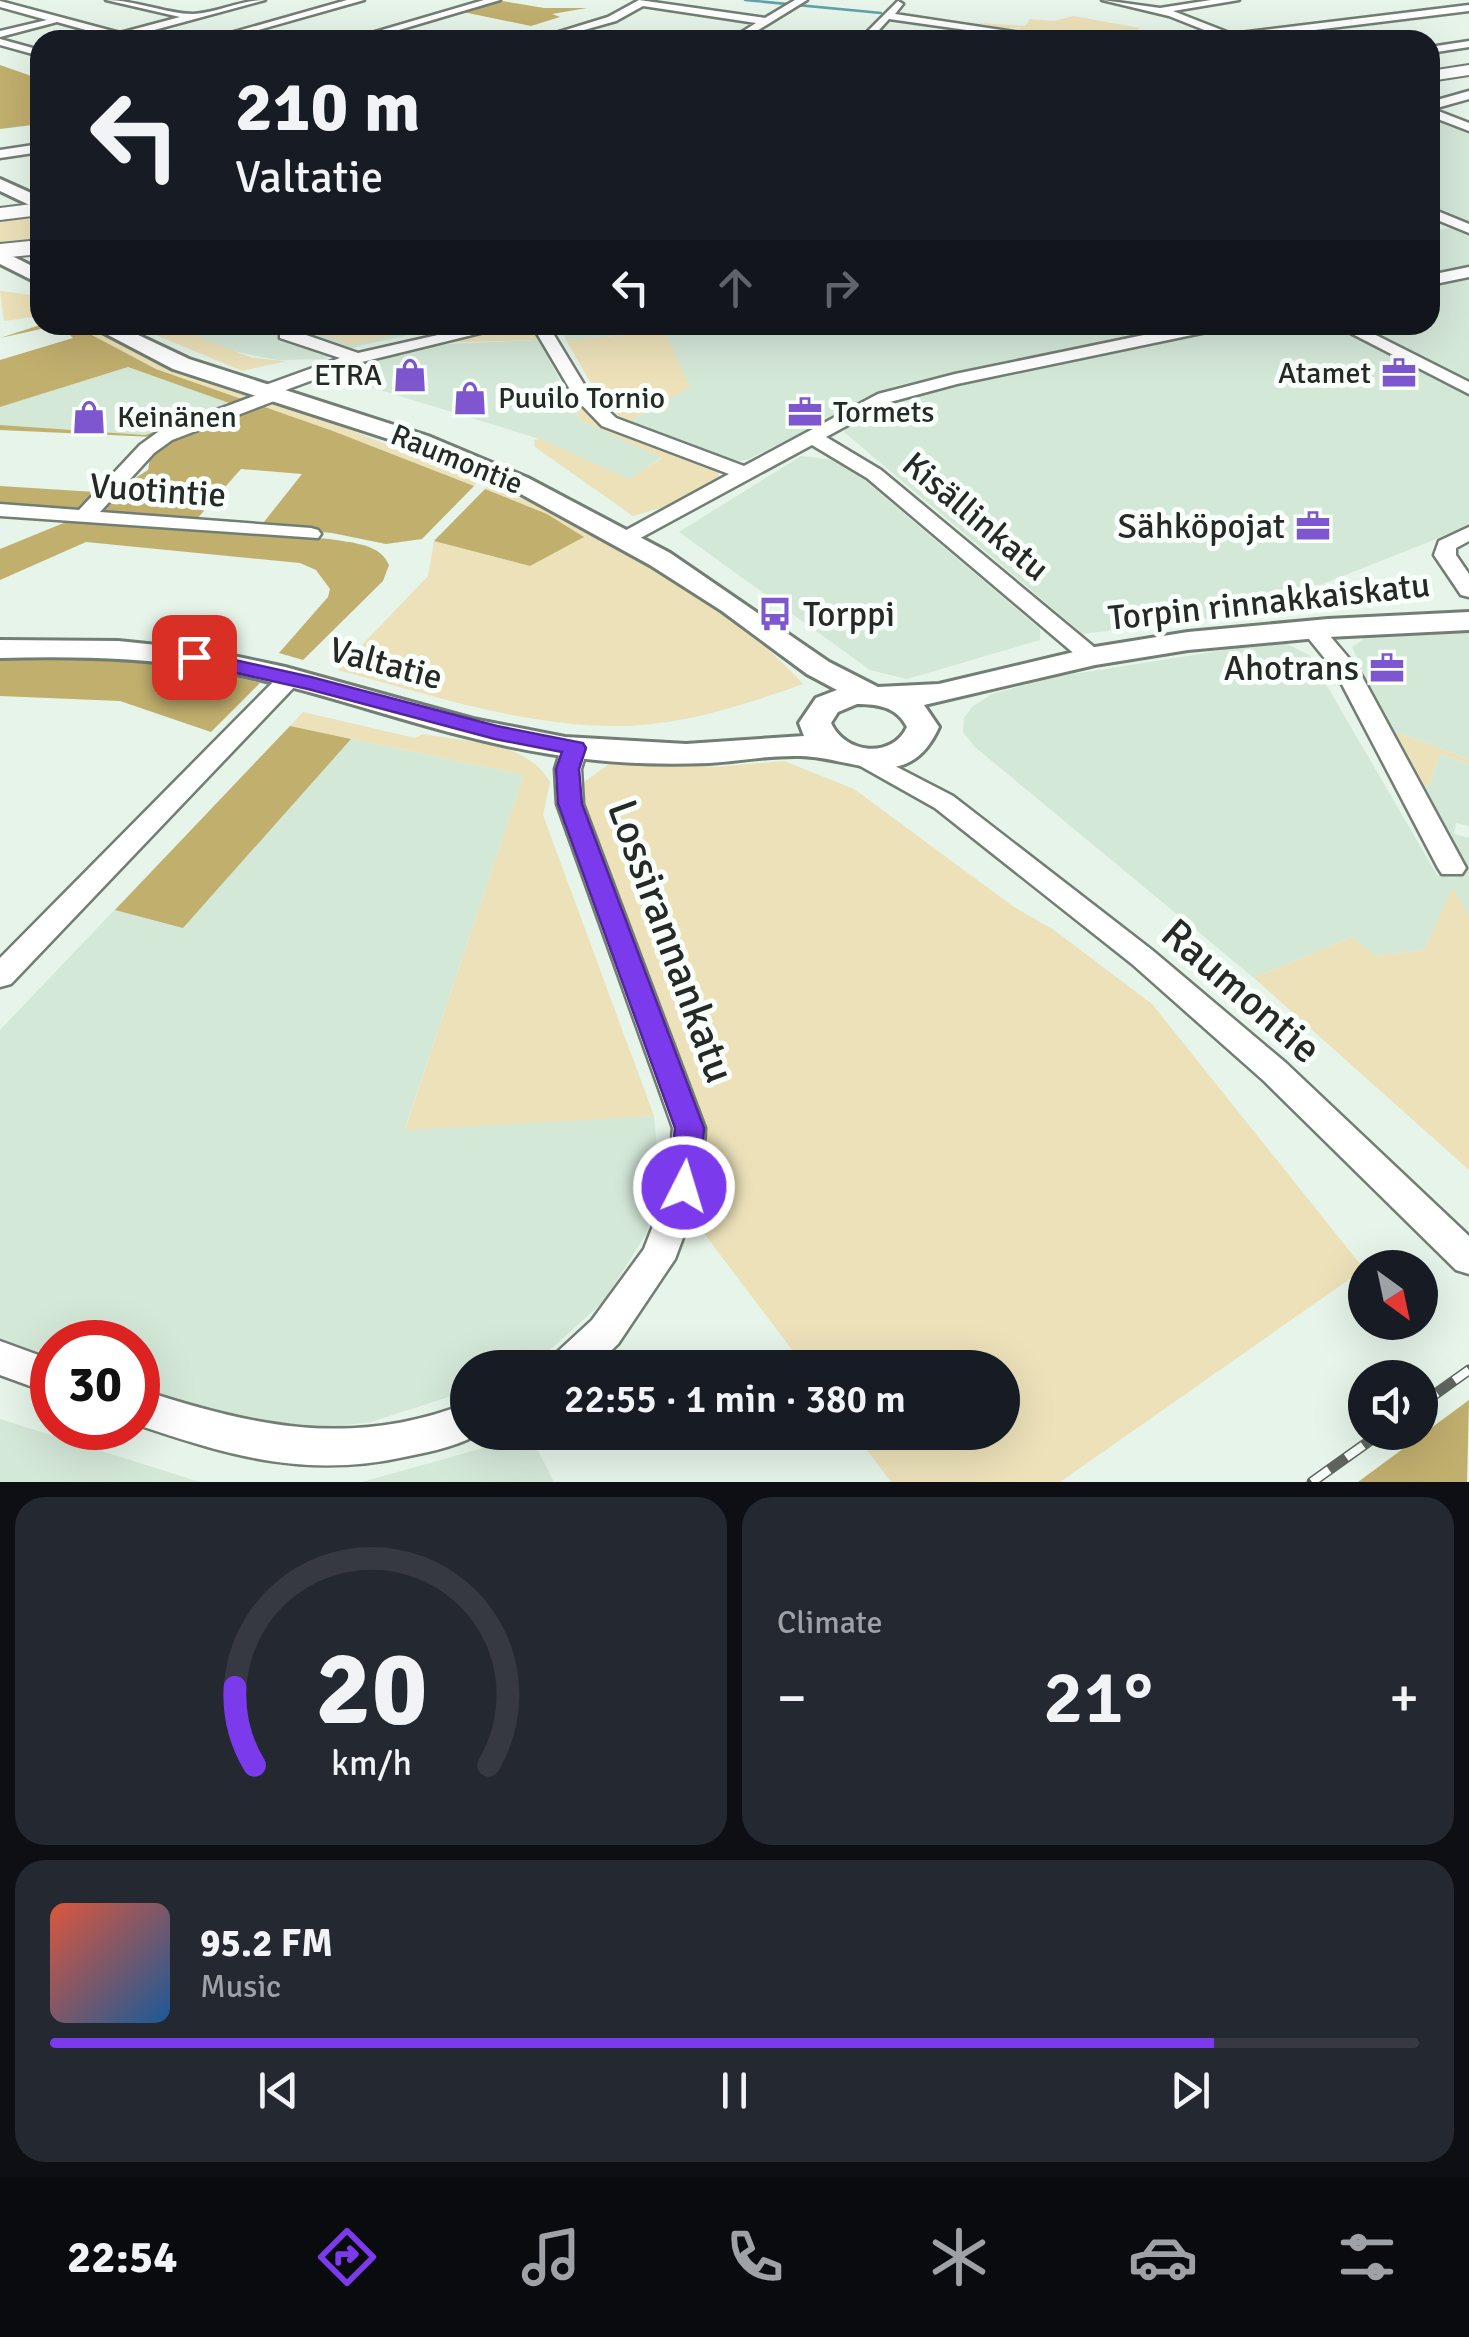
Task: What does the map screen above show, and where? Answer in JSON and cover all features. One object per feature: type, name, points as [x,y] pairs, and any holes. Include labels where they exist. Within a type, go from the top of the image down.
[{"type":"highway","points":[[1440,77],[1469,73]]},
{"type":"highway","points":[[2,209],[30,207]]},
{"type":"highway","points":[[0,254],[30,250]]},
{"type":"main road","points":[[0,184],[30,200]]},
{"type":"main road","points":[[0,254],[30,272]]},
{"type":"main road","name":"Raumontie","points":[[121,335],[181,364],[419,441],[518,483],[619,534],[732,605],[844,684],[912,709],[921,733]]},
{"type":"main road","name":"Torpin rinnakkaiskatu","points":[[816,718],[839,699],[961,690],[999,677],[1092,656],[1176,642],[1312,628],[1469,620]]},
{"type":"main road","name":"Raumontie","points":[[787,647],[816,684],[822,703],[816,718],[823,742],[849,754]]},
{"type":"main road","name":"Valtatie","points":[[0,649],[80,648],[239,665],[427,716],[574,748],[705,754],[802,744],[849,754]]},
{"type":"main road","name":"Torpin rinnakkaiskatu","points":[[921,733],[928,714],[961,690]]},
{"type":"main road","name":"Valtatie","points":[[751,748],[794,734],[816,718]]},
{"type":"main road","points":[[849,754],[898,754],[921,733]]},
{"type":"street","points":[[111,0],[193,17]]},
{"type":"street","points":[[143,30],[260,0]]},
{"type":"street","points":[[248,30],[358,0]]},
{"type":"street","points":[[387,30],[495,0]]},
{"type":"street","points":[[874,30],[901,0]]},
{"type":"street","points":[[1107,0],[1162,12],[1213,30]]},
{"type":"street","points":[[1162,12],[1234,0]]},
{"type":"street","points":[[575,30],[645,2],[766,21]]},
{"type":"street","points":[[0,4],[95,30]]},
{"type":"street","points":[[751,30],[795,4]]},
{"type":"street","points":[[1297,30],[1469,8]]},
{"type":"street","points":[[888,16],[1002,30]]},
{"type":"street","points":[[0,34],[58,21]]},
{"type":"street","points":[[975,30],[978,26]]},
{"type":"street","points":[[0,42],[30,50]]},
{"type":"street","points":[[1440,48],[1469,44]]},
{"type":"street","points":[[1440,105],[1469,94]]},
{"type":"street","points":[[1440,113],[1468,126]]},
{"type":"street","points":[[0,154],[30,150]]},
{"type":"street","points":[[1440,216],[1469,229]]},
{"type":"street","points":[[1440,278],[1469,272]]},
{"type":"street","points":[[289,335],[351,360]]},
{"type":"street","points":[[84,517],[147,448],[165,436],[277,394],[351,360],[461,335]]},
{"type":"street","points":[[546,335],[583,398],[609,422],[745,473]]},
{"type":"street","points":[[619,534],[691,502],[866,405],[901,392],[1169,335]]},
{"type":"street","points":[[1363,335],[1469,389]]},
{"type":"street","name":"Kisällinkatu","points":[[810,436],[833,446],[874,474],[1092,656]]},
{"type":"street","name":"Vuotintie","points":[[0,510],[311,534]]},
{"type":"street","points":[[1469,533],[1446,545],[1445,555],[1469,590]]},
{"type":"street","points":[[1312,628],[1346,668],[1452,868]]},
{"type":"street","points":[[0,976],[290,678]]},
{"type":"street","name":"Raumontie","points":[[921,733],[915,758],[944,802]]},
{"type":"street","name":"Lossirannankatu","points":[[574,748],[568,769],[570,804],[690,1128],[684,1187],[674,1225],[658,1259],[606,1332],[586,1350]]},
{"type":"street","name":"Raumontie","points":[[849,754],[944,802],[1142,958],[1275,1072],[1469,1259]]},
{"type":"street","points":[[0,1358],[30,1369]]},
{"type":"street","points":[[160,1414],[252,1443],[332,1452],[422,1436],[450,1427]]},
{"type":"shaded area","points":[[502,1],[544,8],[587,8],[552,14],[560,17],[531,26],[463,12]]},
{"type":"shaded area","points":[[1073,16],[1140,28],[1015,30],[1022,27],[1004,29],[979,23],[1025,26],[1030,19],[1054,21]]},
{"type":"shaded area","points":[[0,65],[30,76],[30,125],[0,129]]},
{"type":"shaded area","points":[[1440,122],[1469,131],[1469,223],[1440,210]]},
{"type":"shaded area","points":[[30,213],[30,245],[0,248],[0,217]]},
{"type":"shaded area","points":[[1454,227],[1469,234],[1469,268],[1440,274],[1440,230]]},
{"type":"shaded area","points":[[1469,277],[1469,382],[1377,335],[1440,335],[1440,283]]},
{"type":"shaded area","points":[[0,291],[30,295],[30,317],[4,321]]},
{"type":"shaded area","points":[[70,335],[92,335],[156,369],[474,486],[422,539],[386,544],[332,533],[260,527],[302,474],[241,469],[195,521],[0,507],[0,486],[111,493],[148,470],[154,437],[0,430],[0,425],[145,435],[232,404],[128,367],[0,407],[0,360],[73,338]]},
{"type":"shaded area","points":[[92,335],[107,335],[169,366],[343,427],[478,481],[474,486],[156,369]]},
{"type":"shaded area","points":[[156,335],[195,335],[252,358],[286,361],[242,371]]},
{"type":"shaded area","points":[[195,335],[408,335],[324,359],[277,360],[229,350]]},
{"type":"shaded area","points":[[322,335],[395,335],[352,345]]},
{"type":"shaded area","points":[[470,335],[536,335],[539,340],[426,343]]},
{"type":"shaded area","points":[[564,335],[628,335],[566,340]]},
{"type":"shaded area","points":[[664,335],[1139,335],[895,386],[747,460],[734,461],[626,423]]},
{"type":"shaded area","points":[[666,335],[690,387],[626,423],[601,401],[566,340]]},
{"type":"shaded area","points":[[1203,335],[1351,335],[1469,396],[1469,526],[1249,613],[1083,634],[844,432],[848,425],[896,400]]},
{"type":"shaded area","points":[[539,340],[580,420],[662,457],[629,480],[540,439],[341,378],[341,374],[366,363],[428,345]]},
{"type":"shaded area","points":[[128,367],[233,404],[145,435],[0,425],[0,407]]},
{"type":"shaded area","points":[[584,406],[605,425],[718,469],[719,479],[667,506],[633,516],[535,447],[534,440],[540,439],[629,479],[662,458],[580,420],[576,410]]},
{"type":"shaded area","points":[[801,456],[835,460],[854,471],[1040,629],[1040,640],[907,679],[870,670],[679,532]]},
{"type":"shaded area","points":[[488,485],[574,522],[657,567],[734,621],[803,684],[688,718],[640,725],[580,725],[510,715],[338,670],[428,576],[434,541],[530,566],[583,537],[547,514],[485,489]]},
{"type":"shaded area","points":[[485,489],[547,514],[584,537],[530,566],[434,541]]},
{"type":"shaded area","points":[[71,520],[330,539],[372,548],[389,565],[383,581],[303,660],[279,653],[328,597],[330,589],[316,570],[300,563],[86,542],[0,580],[0,549]]},
{"type":"shaded area","points":[[1469,631],[1469,759],[1399,733],[1393,736],[1352,647],[1365,638]]},
{"type":"shaded area","points":[[1281,641],[1309,655],[1437,875],[1465,873],[1418,783],[1428,787],[1440,754],[1469,764],[1469,826],[1456,823],[1454,834],[1469,838],[1469,917],[1453,888],[1424,950],[1375,956],[1352,937],[1254,978],[975,747],[963,732],[964,718],[972,707],[992,694],[1055,677]]},
{"type":"shaded area","points":[[0,659],[131,661],[196,669],[260,683],[211,732],[120,701],[0,696]]},
{"type":"shaded area","points":[[303,712],[415,738],[423,734],[494,746],[527,758],[540,768],[550,782],[543,815],[654,1116],[405,1130],[524,775],[290,726]]},
{"type":"shaded area","points":[[290,726],[524,775],[405,1129],[654,1116],[660,1177],[646,1234],[604,1301],[550,1350],[450,1350],[450,1396],[371,1422],[287,1432],[160,1395],[160,1320],[30,1320],[30,1352],[0,1342],[0,1030]]},
{"type":"shaded area","points":[[290,726],[351,739],[183,928],[115,910]]},
{"type":"shaded area","points":[[1399,733],[1469,759],[1469,764],[1440,754],[1428,787],[1418,783],[1393,736]]},
{"type":"shaded area","points":[[613,761],[715,767],[784,761],[854,789],[1152,1004],[1349,1250],[1348,1280],[1060,1482],[891,1482],[867,1450],[1020,1450],[1020,1350],[792,1350],[697,1224],[701,1141],[577,811],[583,783]]},
{"type":"shaded area","points":[[1453,887],[1469,917],[1469,1170],[1254,978],[1352,937],[1375,956],[1424,950]]},
{"type":"shaded area","points":[[1469,1400],[1467,1482],[1358,1482],[1401,1450],[1438,1450],[1438,1423]]},
{"type":"shaded area","points":[[0,1419],[30,1428],[30,1450],[98,1450],[200,1482],[0,1482]]},
{"type":"shaded area","points":[[476,1450],[538,1450],[554,1482],[362,1482]]},
{"type":"waterway","points":[[745,0],[881,13]]},
{"type":"railway","points":[[1438,1392],[1469,1370]]},
{"type":"railway","points":[[1312,1482],[1357,1450]]},
{"type":"place","name":"Atamet","points":[[1399,373]]},
{"type":"place","name":"ETRA","points":[[410,375]]},
{"type":"place","name":"Puuilo Tornio","points":[[470,398]]},
{"type":"place","name":"Tormets","points":[[805,412]]},
{"type":"place","name":"Keinänen","points":[[89,417]]},
{"type":"place","name":"Sähköpojat","points":[[1313,526]]},
{"type":"place","name":"Torppi","points":[[775,614]]},
{"type":"place","name":"Ahotrans","points":[[1387,668]]},
{"type":"route","points":[[194,657],[239,665],[543,744],[574,748],[568,769],[570,804],[690,1128],[684,1187]]}]
